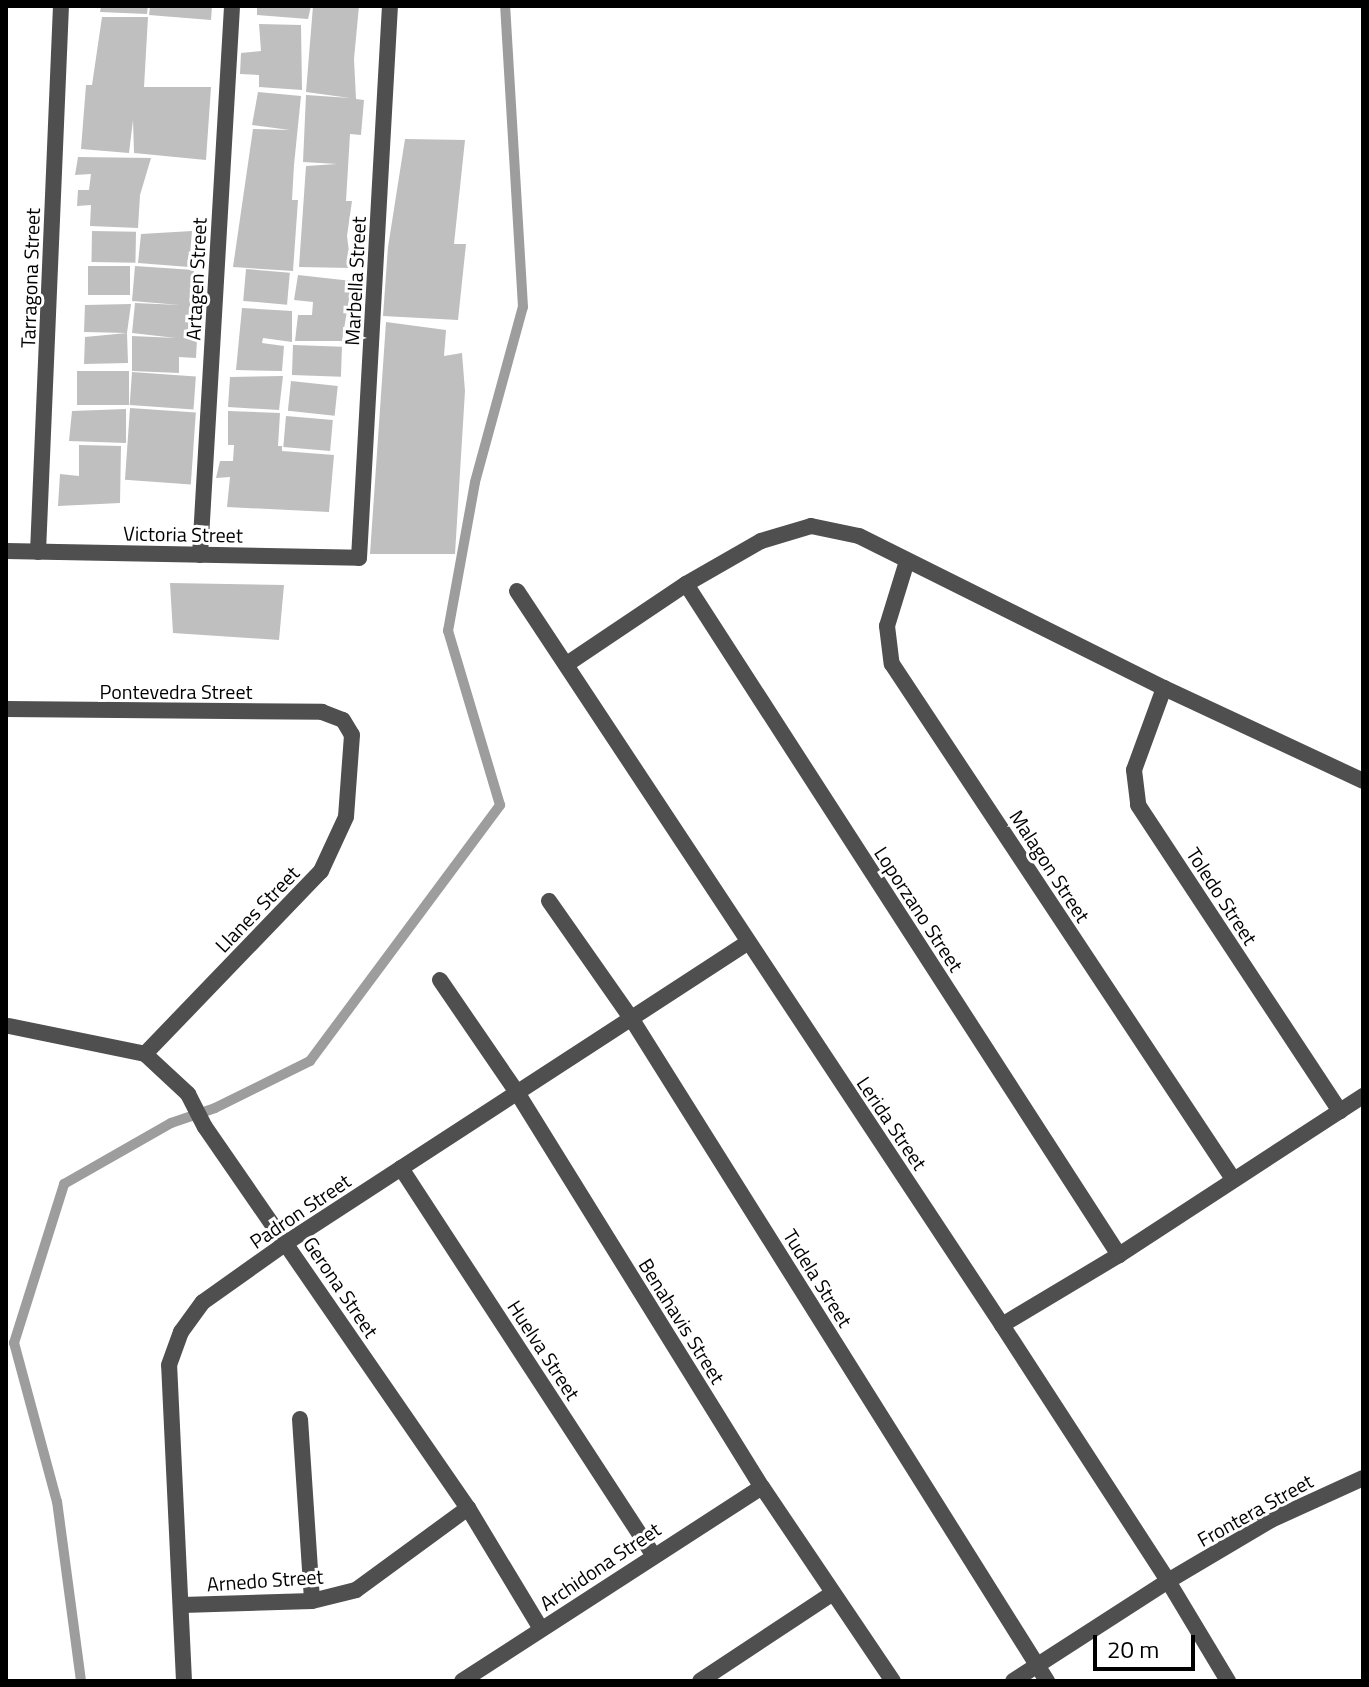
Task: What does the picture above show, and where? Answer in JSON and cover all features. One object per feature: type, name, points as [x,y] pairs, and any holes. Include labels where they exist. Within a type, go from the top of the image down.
[{"type":"street","name":"Tarragona Street","points":[[38,552],[61,6]]},
{"type":"street","name":"Artagen Street","points":[[200,555],[232,6]]},
{"type":"street","name":"Marbella Street","points":[[359,558],[390,6]]},
{"type":"street","points":[[567,664],[686,584],[761,541],[811,526],[859,536],[1164,688],[1363,781]]},
{"type":"street","name":"Victoria Street","points":[[6,551],[359,558]]},
{"type":"street","name":"Malagon Street","points":[[907,561],[887,626],[892,664],[1233,1179]]},
{"type":"street","name":"Loporzano Street","points":[[686,584],[1119,1255]]},
{"type":"street","name":"Lerida Street","points":[[517,591],[1002,1325],[1168,1581],[1228,1681]]},
{"type":"street","name":"Toledo Street","points":[[1164,688],[1134,770],[1138,805],[1340,1111]]},
{"type":"street","name":"Pontevedra Street","points":[[6,709],[322,712],[343,720]]},
{"type":"street","name":"Llanes Street","points":[[145,1054],[321,871],[346,817],[352,735],[343,720]]},
{"type":"street","name":"Tudela Street","points":[[549,901],[631,1018],[1047,1681]]},
{"type":"street","name":"Padron Street","points":[[184,1681],[169,1365],[181,1332],[203,1302],[286,1243],[747,943]]},
{"type":"street","name":"Benahavis Street","points":[[440,980],[518,1094],[762,1487],[893,1681]]},
{"type":"street","points":[[7,1027],[145,1054]]},
{"type":"street","name":"Gerona Street","points":[[145,1054],[188,1094],[205,1127],[468,1508],[541,1629]]},
{"type":"street","points":[[1002,1325],[1119,1255],[1363,1096]]},
{"type":"street","name":"Huelva Street","points":[[401,1168],[653,1554]]},
{"type":"street","points":[[300,1419],[312,1601]]},
{"type":"street","name":"Frontera Street","points":[[1013,1681],[1168,1581],[1271,1520],[1363,1478]]},
{"type":"street","name":"Archidona Street","points":[[462,1681],[653,1554],[762,1487]]},
{"type":"street","name":"Arnedo Street","points":[[182,1605],[312,1601],[356,1590],[468,1508]]},
{"type":"street","points":[[700,1681],[833,1593]]},
{"type":"building","points":[[101,6],[148,6],[147,14],[100,12]]},
{"type":"building","points":[[150,6],[212,6],[211,20],[149,15]]},
{"type":"building","points":[[257,6],[311,6],[308,19],[257,15]]},
{"type":"building","points":[[313,6],[359,6],[354,59],[356,99],[364,100],[361,135],[350,134],[346,201],[352,201],[347,236],[351,268],[299,267],[306,166],[337,164],[303,162],[306,95],[350,98],[306,92]]},
{"type":"building","points":[[102,17],[148,17],[144,87],[211,87],[206,160],[134,153],[133,120],[129,153],[81,149],[86,85],[92,85]]},
{"type":"building","points":[[259,24],[301,25],[302,90],[259,87],[259,75],[240,74],[241,53],[261,51]]},
{"type":"building","points":[[258,92],[301,96],[292,200],[298,200],[293,271],[233,267],[253,129],[290,130],[252,125]]},
{"type":"building","points":[[405,139],[465,140],[454,244],[466,244],[458,320],[383,316],[388,247]]},
{"type":"building","points":[[78,157],[151,158],[140,195],[138,228],[90,226],[91,205],[77,206],[78,190],[89,190],[91,174],[75,175]]},
{"type":"building","points":[[92,231],[136,232],[135,263],[91,262]]},
{"type":"building","points":[[192,231],[189,267],[138,263],[141,234]]},
{"type":"building","points":[[88,266],[130,266],[130,295],[88,295]]},
{"type":"building","points":[[135,266],[194,270],[190,307],[195,308],[188,339],[197,340],[196,358],[179,357],[179,373],[132,371],[132,336],[176,338],[132,333],[135,303],[180,305],[132,301]]},
{"type":"building","points":[[246,269],[290,273],[287,305],[243,301]]},
{"type":"building","points":[[298,275],[352,281],[342,341],[295,341],[298,315],[312,315],[313,302],[294,300]]},
{"type":"building","points":[[131,304],[127,333],[84,332],[85,305]]},
{"type":"building","points":[[242,308],[292,311],[292,342],[263,338],[262,343],[284,346],[282,371],[236,370]]},
{"type":"building","points":[[386,322],[446,330],[444,356],[462,353],[465,391],[455,554],[370,554]]},
{"type":"building","points":[[127,333],[128,363],[84,364],[85,337]]},
{"type":"building","points":[[293,345],[342,347],[341,377],[292,375]]},
{"type":"building","points":[[77,371],[129,371],[129,405],[77,405]]},
{"type":"building","points":[[132,372],[196,376],[194,409],[130,405]]},
{"type":"building","points":[[283,376],[279,410],[228,407],[230,377]]},
{"type":"building","points":[[291,381],[338,386],[335,416],[288,411]]},
{"type":"building","points":[[130,408],[196,413],[191,484],[125,480]]},
{"type":"building","points":[[126,409],[126,443],[69,441],[72,411]]},
{"type":"building","points":[[228,411],[280,413],[278,446],[282,446],[282,451],[334,455],[329,512],[227,507],[230,477],[216,478],[220,461],[233,461],[234,445],[228,445]]},
{"type":"building","points":[[286,416],[333,420],[330,451],[283,447]]},
{"type":"building","points":[[79,445],[121,446],[120,503],[58,506],[60,474],[79,476]]},
{"type":"building","points":[[170,583],[284,585],[279,640],[173,633]]},
{"type":"waterway","points":[[81,1681],[57,1502],[14,1343],[64,1184],[171,1123],[215,1108],[310,1061],[500,805],[448,631],[475,482],[523,307],[505,6]]}]
